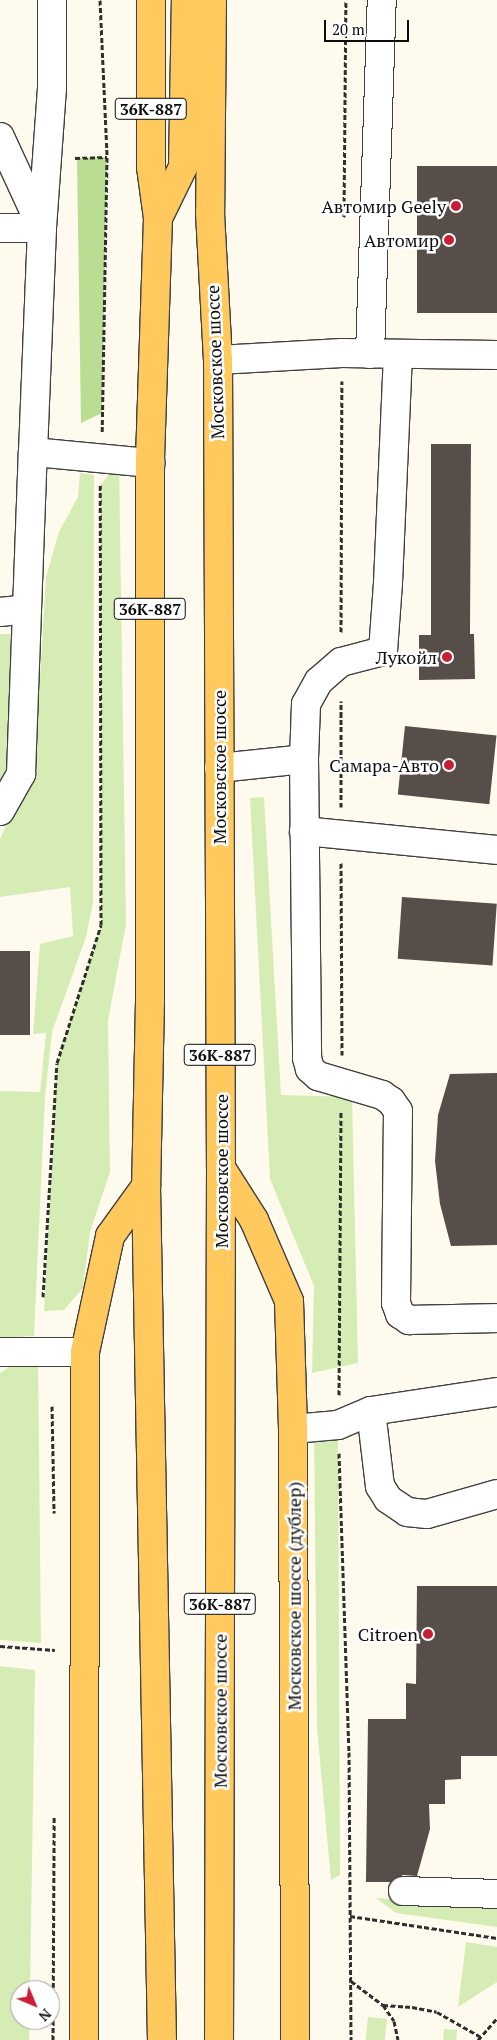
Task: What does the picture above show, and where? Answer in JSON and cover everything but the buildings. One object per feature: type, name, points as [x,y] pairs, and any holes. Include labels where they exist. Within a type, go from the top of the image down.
[{"type":"main road","name":"36К-887","points":[[151,0],[151,167],[158,218],[150,463],[150,1001],[146,1186],[162,2040]]},
{"type":"main road","name":"36К-887","points":[[158,218],[183,166],[186,0]]},
{"type":"main road","name":"Московское шоссе","points":[[212,0],[210,213],[218,360],[222,1168],[219,2040]]},
{"type":"main road","name":"Московское шоссе","points":[[183,166],[210,213]]},
{"type":"main road","name":"Московское шоссе (дублер)","points":[[222,1168],[254,1220],[289,1301],[293,1429],[295,2040]]},
{"type":"main road","points":[[84,2040],[85,1352],[110,1236],[146,1186]]},
{"type":"street","points":[[0,811],[21,774],[42,228],[52,88],[52,0]]},
{"type":"street","points":[[370,354],[382,0]]},
{"type":"street","points":[[0,137],[42,228]]},
{"type":"street","points":[[0,228],[42,228]]},
{"type":"street","points":[[218,360],[342,353],[497,356]]},
{"type":"street","points":[[398,354],[389,573],[383,651],[341,662],[319,680],[306,704],[304,831],[307,1058],[310,1070],[318,1076],[382,1095],[391,1101],[398,1111],[396,1303],[400,1314],[409,1320],[497,1318]]},
{"type":"street","points":[[33,452],[101,460],[150,463]]},
{"type":"street","points":[[0,612],[27,608]]},
{"type":"street","points":[[219,768],[304,759]]},
{"type":"street","points":[[304,831],[497,850]]},
{"type":"street","points":[[0,1352],[85,1352]]},
{"type":"street","points":[[293,1429],[338,1425],[371,1411],[497,1392]]},
{"type":"street","points":[[371,1411],[380,1486],[388,1499],[407,1512],[427,1514],[497,1494]]},
{"type":"street","points":[[403,1891],[497,1894]]},
{"type":"path","points":[[43,1298],[57,1063],[101,925],[101,460],[107,157],[100,0]]},
{"type":"path","points":[[341,662],[342,1083],[338,1425],[349,1752],[351,2040]]},
{"type":"path","points":[[0,1646],[55,1650]]},
{"type":"path","points":[[350,1916],[497,1938]]},
{"type":"path","points":[[350,1981],[383,2005],[394,2021],[398,2040]]},
{"type":"path","points":[[383,2005],[412,2007],[436,2012],[480,2038],[497,2018]]},
{"type":"green space","points":[[107,157],[102,413],[81,423],[77,158]]},
{"type":"green space","points":[[119,461],[126,924],[108,1021],[110,1172],[90,1232],[83,1288],[64,1310],[44,1311],[57,1063],[101,925],[100,486]]},
{"type":"green space","points":[[80,473],[94,475],[93,903],[86,937],[52,1032],[45,1097],[34,1336],[0,1338],[0,1092],[40,1092],[46,1033],[33,1034],[40,944],[73,936],[70,887],[0,897],[0,839],[21,791],[36,746],[46,577],[59,532],[78,497]]},
{"type":"green space","points":[[0,634],[11,634],[12,756],[0,781]]},
{"type":"green space","points":[[264,797],[281,1095],[352,1097],[358,1363],[312,1373],[314,1286],[270,1179],[250,798]]},
{"type":"green space","points":[[38,1356],[41,1643],[0,1640],[0,1373],[19,1361]]},
{"type":"green space","points":[[338,1425],[340,1875],[331,1880],[317,1728],[314,1427]]},
{"type":"green space","points":[[0,1666],[35,1670],[30,1980],[10,1980],[10,2030],[30,2030],[29,2040],[0,2040]]},
{"type":"green space","points":[[376,1898],[497,1906],[497,1927],[396,1913]]},
{"type":"green space","points":[[466,1942],[497,1947],[497,1982],[458,2007]]},
{"type":"green space","points":[[368,2017],[387,2019],[385,2040],[366,2040]]},
{"type":"green space","points":[[444,2029],[457,2030],[456,2040],[443,2040]]},
{"type":"place","name":"Автомир Geely","points":[[456,206]]},
{"type":"place","name":"Автомир","points":[[449,240]]},
{"type":"place","name":"Лукойл","points":[[447,657]]},
{"type":"place","name":"Самара-Авто","points":[[449,765]]},
{"type":"place","name":"Citroen","points":[[428,1634]]}]
